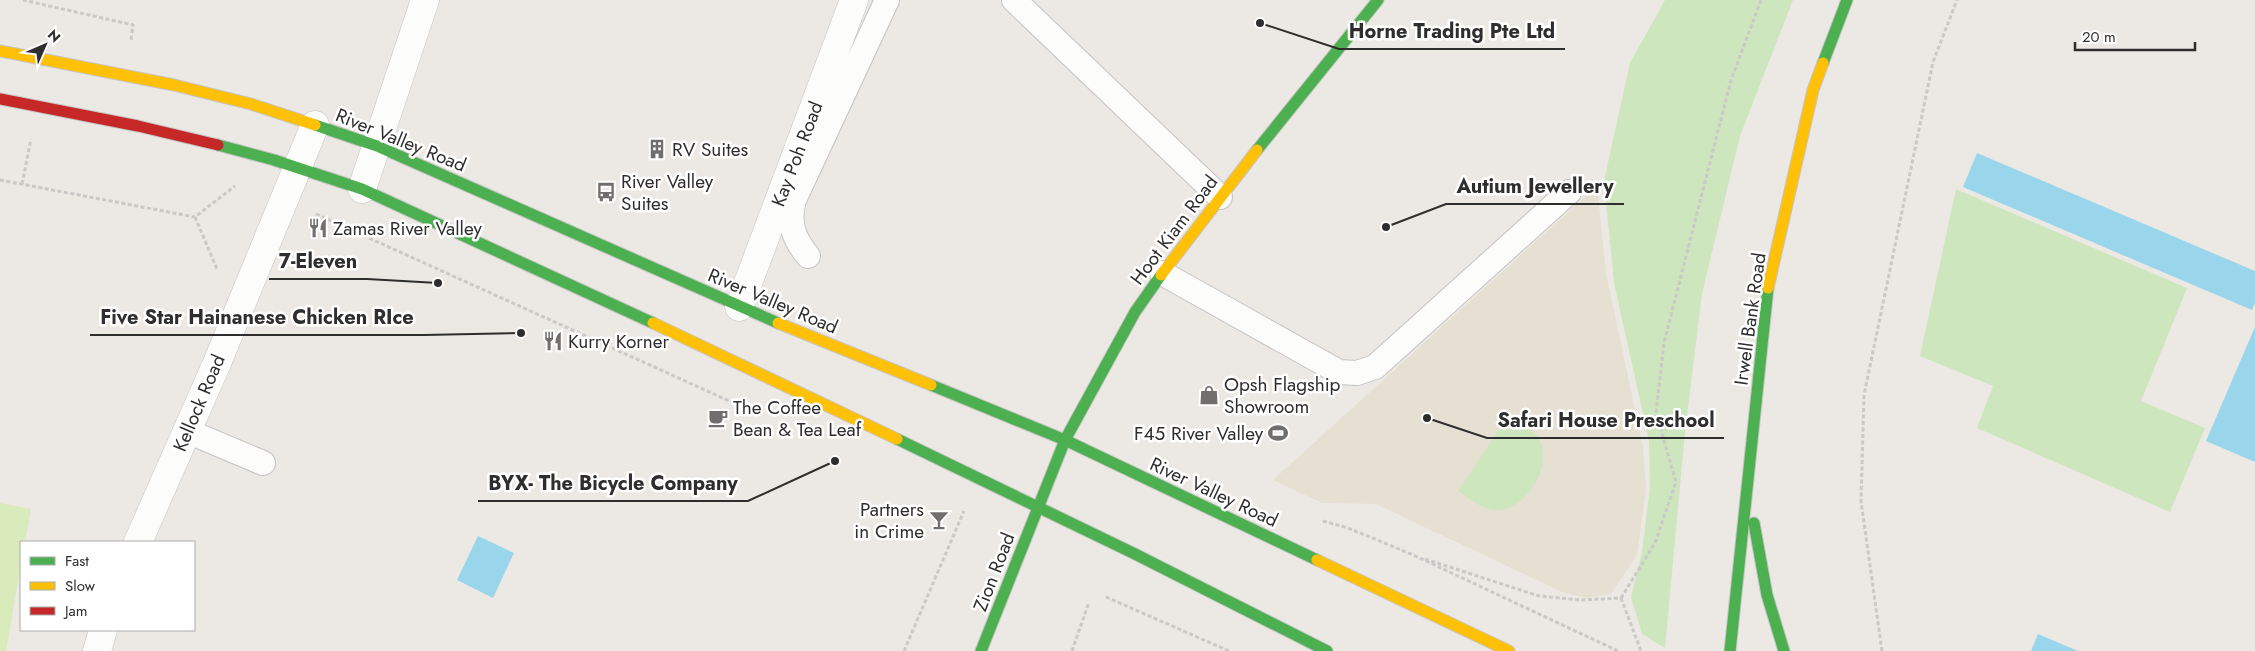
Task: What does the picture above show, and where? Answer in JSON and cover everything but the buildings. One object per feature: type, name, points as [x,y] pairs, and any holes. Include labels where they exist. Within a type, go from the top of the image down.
[{"type":"main road","name":"Hoot Kiam Road","points":[[1038,506],[1065,440],[1104,366],[1162,273],[1220,197],[1378,0]]},
{"type":"main road","name":"Irwell Bank Road","points":[[1730,651],[1767,292],[1813,90],[1847,0]]},
{"type":"main road","name":"River Valley Road","points":[[0,51],[174,85],[251,104],[377,146],[739,308],[1065,440],[1508,651]]},
{"type":"main road","points":[[0,100],[38,106],[252,152],[299,168],[321,173],[362,188],[718,353],[1038,506],[1327,651]]},
{"type":"main road","points":[[1748,486],[1766,595],[1784,651]]},
{"type":"main road","name":"Zion Road","points":[[981,651],[1038,506]]},
{"type":"street","points":[[362,188],[425,0]]},
{"type":"street","name":"Kay Poh Road","points":[[739,308],[854,0]]},
{"type":"street","name":"Kellock Road","points":[[138,541],[187,431],[282,201],[299,168],[315,125]]},
{"type":"street","points":[[97,651],[103,631]]},
{"type":"lane","points":[[808,256],[795,239],[792,229],[791,214],[794,200],[887,0]]},
{"type":"lane","points":[[1014,0],[1220,197]]},
{"type":"lane","points":[[1162,273],[1339,372],[1357,373],[1375,367],[1569,192]]},
{"type":"lane","points":[[187,431],[263,464]]},
{"type":"path","points":[[1621,598],[1655,543],[1676,482],[1656,413],[1664,343],[1731,80],[1761,0]]},
{"type":"path","points":[[1882,651],[1861,501],[1864,395],[1933,62],[1957,0]]},
{"type":"path","points":[[22,184],[38,106]]},
{"type":"path","points":[[0,180],[195,217],[239,184],[252,152]]},
{"type":"path","points":[[282,201],[325,218],[737,404]]},
{"type":"path","points":[[904,651],[936,572],[964,511],[956,507]]},
{"type":"path","points":[[1322,521],[1348,528],[1410,554],[1618,651]]},
{"type":"path","points":[[1410,554],[1539,596],[1580,600],[1621,598]]},
{"type":"path","points":[[1106,597],[1229,651]]},
{"type":"path","points":[[1621,598],[1642,651]]},
{"type":"path","points":[[1072,651],[1089,602]]},
{"type":"shaded area","points":[[1597,186],[1606,273],[1643,447],[1646,489],[1637,555],[1611,594],[1586,598],[1562,592],[1376,504],[1322,503],[1273,480]]},
{"type":"green space","points":[[1665,0],[1793,0],[1740,136],[1702,294],[1685,432],[1665,648],[1642,634],[1631,597],[1642,552],[1650,487],[1649,441],[1614,283],[1604,181],[1630,63]]},
{"type":"green space","points":[[1956,189],[2187,288],[2141,401],[2205,428],[2170,512],[1977,428],[1993,386],[1920,356]]},
{"type":"green space","points":[[1503,423],[1525,427],[1538,437],[1543,451],[1542,468],[1535,484],[1524,498],[1510,507],[1495,510],[1480,506],[1458,491]]},
{"type":"green space","points":[[0,503],[31,509],[25,541],[20,541],[20,571],[6,651],[0,651]]},
{"type":"water","points":[[1977,153],[2255,271],[2255,303],[2252,310],[1963,187]]},
{"type":"water","points":[[2255,327],[2255,462],[2206,441]]},
{"type":"water","points":[[478,536],[514,553],[493,598],[457,580]]},
{"type":"water","points":[[2038,634],[2078,651],[2031,651]]},
{"type":"traffic: fast","points":[[1257,150],[1378,0]]},
{"type":"traffic: fast","points":[[1823,63],[1847,0]]},
{"type":"traffic: fast","points":[[315,125],[377,146],[778,323]]},
{"type":"traffic: fast","points":[[218,145],[274,160],[362,189],[653,323]]},
{"type":"traffic: fast","points":[[981,651],[1065,440],[1135,312],[1161,275]]},
{"type":"traffic: fast","points":[[1730,651],[1768,288]]},
{"type":"traffic: fast","points":[[931,385],[1065,440],[1317,560]]},
{"type":"traffic: fast","points":[[897,439],[1133,553],[1327,651]]},
{"type":"traffic: fast","points":[[1754,523],[1767,595],[1784,651]]},
{"type":"traffic: slow","points":[[0,51],[174,85],[251,104],[315,125]]},
{"type":"traffic: slow","points":[[1768,288],[1813,90],[1823,63]]},
{"type":"traffic: slow","points":[[1161,275],[1257,150]]},
{"type":"traffic: slow","points":[[653,323],[897,439]]},
{"type":"traffic: slow","points":[[778,323],[931,385]]},
{"type":"traffic: slow","points":[[1317,560],[1509,651]]},
{"type":"traffic: jam","points":[[0,99],[138,126],[218,145]]},
{"type":"place","name":"Horne Trading Pte Ltd","points":[[1260,23]]},
{"type":"place","name":"RV Suites","points":[[657,149]]},
{"type":"place","name":"River Valley Suites","points":[[606,192]]},
{"type":"place","name":"Autium Jewellery","points":[[1386,227]]},
{"type":"place","name":"Zamas River Valley","points":[[318,228]]},
{"type":"place","name":"7-Eleven","points":[[438,283]]},
{"type":"place","name":"Five Star Hainanese Chicken RIce","points":[[521,333]]},
{"type":"place","name":"Kurry Korner","points":[[553,341]]},
{"type":"place","name":"Opsh Flagship Showroom","points":[[1209,395]]},
{"type":"place","name":"The Coffee Bean & Tea Leaf","points":[[718,418]]},
{"type":"place","name":"Safari House Preschool","points":[[1427,418]]},
{"type":"place","name":"F45 River Valley","points":[[1278,433]]},
{"type":"place","name":"BYX- The Bicycle Company","points":[[835,461]]},
{"type":"place","name":"Partners in Crime","points":[[939,520]]}]
